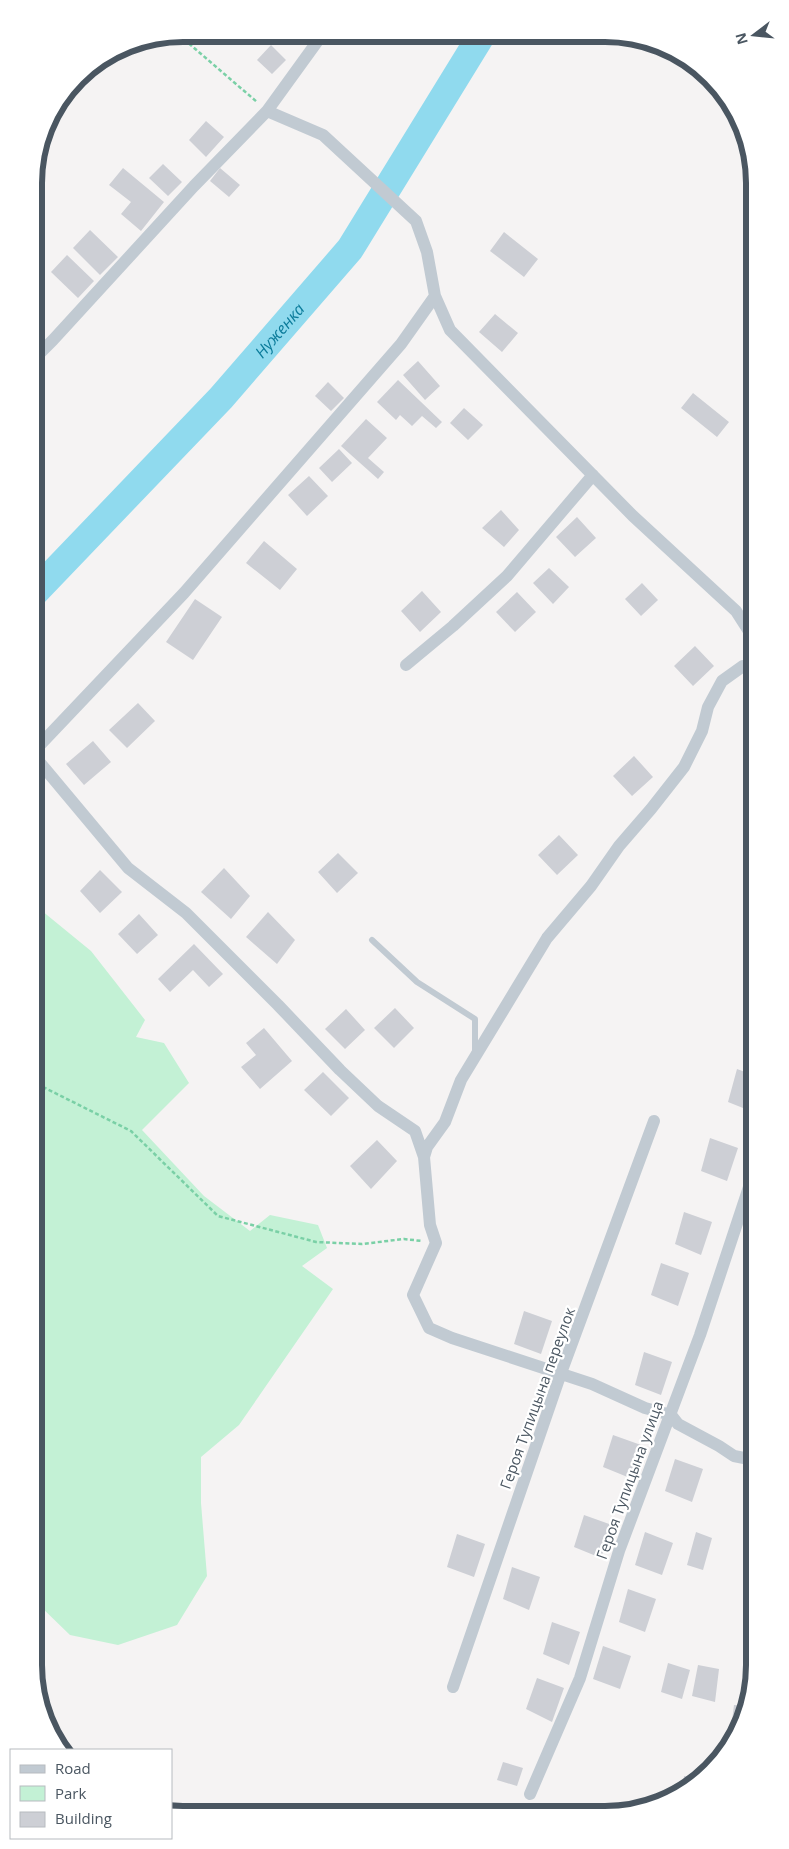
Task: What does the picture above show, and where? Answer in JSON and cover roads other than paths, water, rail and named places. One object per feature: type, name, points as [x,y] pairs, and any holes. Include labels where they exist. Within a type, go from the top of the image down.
[{"type":"street","points":[[43,350],[194,186],[267,111],[317,42]]},
{"type":"street","points":[[267,111],[323,135],[416,221],[427,252],[436,296],[450,330],[633,516],[736,611],[746,627]]},
{"type":"street","points":[[43,742],[184,593],[401,344],[436,296]]},
{"type":"street","points":[[406,665],[453,626],[507,576],[593,476]]},
{"type":"street","points":[[424,1157],[426,1147],[445,1122],[461,1080],[474,1056],[548,938],[591,886],[619,846],[684,767],[702,731],[708,707],[722,681],[743,666],[746,666]]},
{"type":"street","points":[[43,766],[128,868],[186,913],[272,998],[340,1070],[378,1106],[415,1131],[424,1157],[430,1225],[436,1243],[413,1295],[430,1328],[452,1338],[562,1373],[592,1384],[645,1408],[671,1415],[678,1424],[734,1456],[746,1458]]},
{"type":"street","name":"Героя Тупицына переулок","points":[[453,1687],[562,1373],[654,1121]]},
{"type":"street","name":"Героя Тупицына улица","points":[[530,1794],[580,1678],[619,1551],[700,1335],[746,1196]]},
{"type":"lane","points":[[372,940],[417,982],[476,1019],[474,1056]]},
{"type":"waterway","name":"Нуженка","points":[[43,584],[221,398],[350,249],[477,42]]}]
